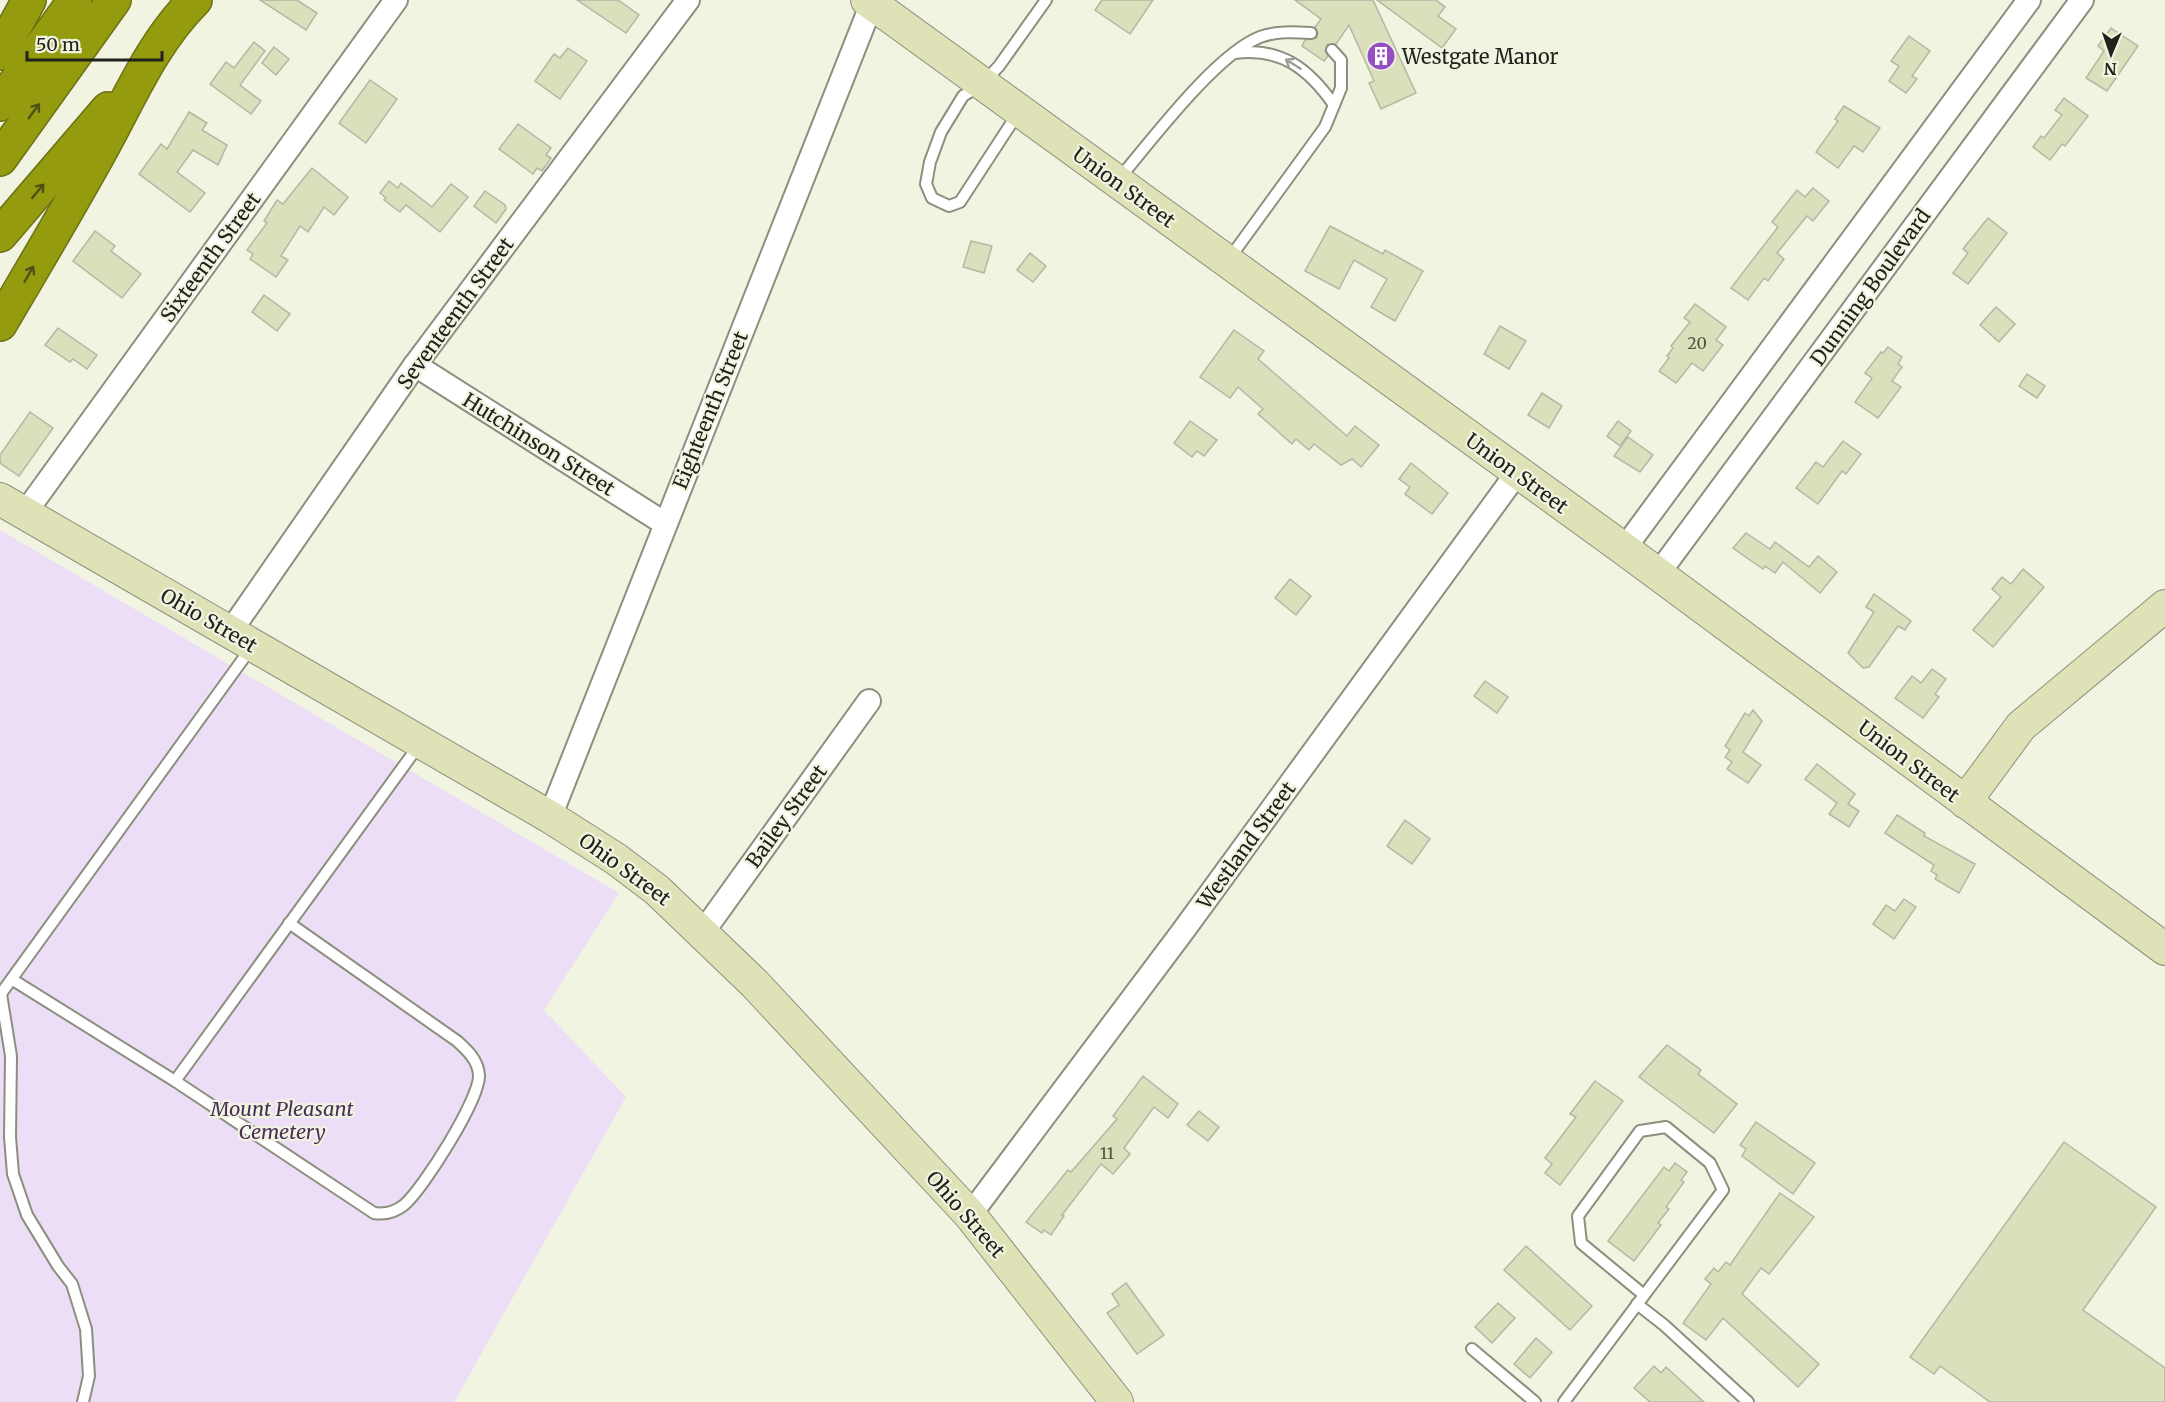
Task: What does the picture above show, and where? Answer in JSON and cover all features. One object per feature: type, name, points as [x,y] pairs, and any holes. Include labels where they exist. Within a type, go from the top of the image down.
[{"type":"highway","points":[[0,53],[29,0]]},
{"type":"highway","points":[[0,104],[75,0]]},
{"type":"highway","points":[[0,159],[114,0]]},
{"type":"highway","points":[[0,324],[94,162],[136,80],[186,6]]},
{"type":"highway","points":[[0,236],[91,127],[136,80]]},
{"type":"main road","name":"Union Street","points":[[869,2],[1624,549],[2165,949]]},
{"type":"main road","name":"Ohio Street","points":[[12,506],[550,817],[638,875],[703,932],[787,1016],[970,1215],[1117,1402]]},
{"type":"main road","points":[[1965,802],[2021,726],[2165,606]]},
{"type":"street","name":"Sixteenth Street","points":[[12,506],[396,0]]},
{"type":"street","name":"Seventeenth Street","points":[[241,639],[415,365],[688,0]]},
{"type":"street","points":[[1624,549],[2029,0]]},
{"type":"street","name":"Dunning Boulevard","points":[[1658,574],[2082,0]]},
{"type":"street","name":"Eighteenth Street","points":[[550,817],[579,749],[664,523],[869,2]]},
{"type":"street","name":"Hutchinson Street","points":[[415,365],[664,523]]},
{"type":"street","name":"Westland Street","points":[[970,1215],[1184,931],[1517,473]]},
{"type":"street","name":"Bailey Street","points":[[703,932],[869,701]]},
{"type":"lane","points":[[1019,111],[960,202],[949,207],[932,198],[926,184],[930,162],[941,132],[963,96],[982,84],[999,66],[1046,0]]},
{"type":"lane","points":[[1117,182],[1184,102],[1231,54],[1259,37],[1276,33],[1311,33]]},
{"type":"lane","points":[[1231,54],[1257,50],[1291,61],[1319,83],[1334,105]]},
{"type":"lane","points":[[1227,262],[1325,127],[1341,88],[1341,60],[1332,50]]},
{"type":"lane","points":[[83,1402],[89,1376],[87,1329],[72,1284],[57,1266],[27,1215],[13,1174],[10,1137],[11,1056],[0,994],[13,980],[241,639]]},
{"type":"lane","points":[[175,1081],[421,743]]},
{"type":"lane","points":[[13,980],[175,1081],[374,1213],[382,1215],[397,1210],[423,1182],[446,1147],[476,1091],[479,1078],[474,1060],[457,1041],[289,923]]},
{"type":"lane","points":[[1564,1402],[1640,1300],[1723,1190],[1710,1163],[1666,1128],[1640,1131],[1578,1216],[1581,1243],[1640,1300],[1664,1325],[1748,1402]]},
{"type":"lane","points":[[1472,1348],[1535,1402]]},
{"type":"green space","name":"Mount Pleasant Cemetery","points":[[0,530],[619,893],[544,1010],[626,1097],[454,1402],[0,1402]]},
{"type":"building","points":[[260,0],[297,0],[317,13],[306,30]]},
{"type":"building","points":[[577,0],[618,0],[639,15],[626,33]]},
{"type":"building","points":[[1102,0],[1153,0],[1130,34],[1095,10]]},
{"type":"building","name":"Westgate Manor","points":[[1295,0],[1373,0],[1416,93],[1381,109],[1369,83],[1374,81],[1349,25],[1336,44],[1327,45],[1325,51],[1328,56],[1324,61],[1302,46],[1305,40],[1317,38],[1318,33],[1315,27],[1321,19]]},
{"type":"building","points":[[1377,0],[1436,0],[1445,7],[1438,16],[1456,29],[1442,48]]},
{"type":"building","points":[[2111,28],[2138,46],[2107,91],[2086,78],[2104,51],[2098,46]]},
{"type":"building","points":[[1909,36],[1930,51],[1912,76],[1917,79],[1906,93],[1889,81],[1899,66],[1891,61]]},
{"type":"building","points":[[254,42],[265,51],[240,85],[261,101],[251,114],[210,84],[226,62],[234,68]]},
{"type":"building","points":[[274,47],[289,59],[276,75],[262,63]]},
{"type":"building","points":[[568,48],[587,61],[560,99],[535,81],[554,54],[560,58]]},
{"type":"building","points":[[370,80],[397,99],[366,143],[339,123]]},
{"type":"building","points":[[2064,98],[2088,116],[2065,146],[2062,144],[2050,160],[2033,147],[2041,136],[2044,138],[2062,115],[2055,110]]},
{"type":"building","points":[[1844,106],[1880,128],[1863,152],[1854,146],[1838,168],[1816,152],[1838,121],[1835,119]]},
{"type":"building","points":[[189,112],[207,123],[202,130],[227,145],[218,165],[193,150],[177,172],[205,193],[190,212],[139,174],[161,144],[167,149]]},
{"type":"building","points":[[518,124],[551,148],[546,155],[551,158],[542,171],[537,168],[533,174],[499,149]]},
{"type":"building","points":[[312,168],[348,197],[334,215],[324,207],[308,232],[300,226],[281,256],[288,260],[276,277],[250,259],[253,254],[247,250],[267,223],[264,221],[277,200],[283,204]]},
{"type":"building","points":[[389,181],[398,188],[401,183],[432,207],[451,184],[468,197],[440,232],[406,205],[400,212],[384,200],[386,198],[380,193]]},
{"type":"building","points":[[1813,188],[1829,201],[1813,221],[1807,216],[1777,253],[1784,259],[1768,281],[1764,278],[1748,300],[1731,288],[1778,227],[1772,222],[1797,190],[1805,197]]},
{"type":"building","points":[[485,191],[505,205],[506,209],[496,223],[474,206]]},
{"type":"building","points":[[1988,218],[2007,233],[1968,284],[1953,273],[1968,253],[1963,249]]},
{"type":"building","points":[[1330,226],[1383,254],[1385,250],[1423,271],[1395,321],[1371,307],[1387,279],[1354,260],[1339,289],[1305,271]]},
{"type":"building","points":[[95,231],[115,246],[111,251],[141,274],[122,298],[73,261]]},
{"type":"building","points":[[971,241],[992,246],[984,273],[963,267]]},
{"type":"building","points":[[1030,253],[1046,266],[1033,282],[1017,270]]},
{"type":"building","points":[[264,295],[290,314],[277,331],[252,312]]},
{"type":"building","points":[[1695,304],[1726,327],[1716,340],[1723,345],[1703,371],[1692,363],[1676,383],[1659,371],[1669,358],[1667,356],[1673,348],[1671,346],[1690,322],[1684,318]]},
{"type":"building","points":[[1996,307],[2015,324],[1999,342],[1980,325]]},
{"type":"building","points":[[1500,326],[1526,341],[1509,369],[1484,354]]},
{"type":"building","points":[[58,328],[97,355],[87,369],[73,359],[70,362],[45,345]]},
{"type":"building","points":[[1234,330],[1264,351],[1258,359],[1347,436],[1355,426],[1379,445],[1361,467],[1352,459],[1341,465],[1314,444],[1309,450],[1296,439],[1292,444],[1258,414],[1263,409],[1238,387],[1230,398],[1200,377]]},
{"type":"building","points":[[1888,347],[1902,357],[1898,364],[1902,367],[1892,381],[1901,387],[1878,418],[1855,402],[1872,378],[1865,373],[1881,352],[1883,353]]},
{"type":"building","points":[[2027,374],[2045,386],[2037,398],[2019,386]]},
{"type":"building","points":[[1542,393],[1562,406],[1549,428],[1528,415]]},
{"type":"building","points":[[30,412],[53,428],[19,476],[0,463],[0,455]]},
{"type":"building","points":[[1190,421],[1217,440],[1204,456],[1197,451],[1192,457],[1174,443]]},
{"type":"building","points":[[1618,421],[1631,431],[1620,446],[1607,436]]},
{"type":"building","points":[[1628,437],[1653,455],[1640,472],[1614,456]]},
{"type":"building","points":[[1843,441],[1861,454],[1846,474],[1842,471],[1818,504],[1796,488],[1816,462],[1823,467]]},
{"type":"building","points":[[1411,463],[1448,493],[1432,514],[1405,494],[1410,487],[1399,479]]},
{"type":"building","points":[[1746,533],[1770,549],[1775,542],[1809,567],[1818,556],[1837,572],[1820,593],[1783,562],[1775,573],[1765,566],[1763,569],[1733,548]]},
{"type":"building","points":[[2023,569],[2044,587],[1993,647],[1973,630],[2001,597],[1992,589],[2002,577],[2011,584]]},
{"type":"building","points":[[1290,579],[1311,596],[1296,615],[1275,598]]},
{"type":"building","points":[[1874,594],[1911,621],[1905,630],[1898,626],[1869,667],[1863,668],[1848,653],[1874,612],[1866,607]]},
{"type":"building","points":[[1932,669],[1946,679],[1935,694],[1939,697],[1923,718],[1895,698],[1912,676],[1921,683]]},
{"type":"building","points":[[1485,681],[1508,697],[1497,713],[1474,696]]},
{"type":"building","points":[[1753,710],[1762,721],[1743,752],[1761,765],[1748,783],[1727,769],[1732,762],[1725,757],[1730,750],[1725,746],[1745,713],[1749,716]]},
{"type":"building","points":[[1817,764],[1855,794],[1848,804],[1859,811],[1849,827],[1829,814],[1837,803],[1805,779]]},
{"type":"building","points":[[1897,815],[1925,833],[1924,836],[1975,864],[1959,893],[1935,879],[1937,875],[1931,871],[1934,865],[1885,833]]},
{"type":"building","points":[[1405,820],[1430,839],[1412,864],[1387,846]]},
{"type":"building","points":[[1904,899],[1916,907],[1894,939],[1873,924],[1886,905],[1895,911]]},
{"type":"building","points":[[1667,1045],[1701,1070],[1698,1074],[1737,1104],[1714,1133],[1639,1077]]},
{"type":"building","points":[[1143,1076],[1178,1104],[1168,1118],[1154,1107],[1124,1148],[1130,1154],[1113,1174],[1101,1164],[1062,1215],[1064,1216],[1051,1235],[1044,1230],[1042,1233],[1026,1222],[1068,1170],[1071,1172],[1117,1119],[1113,1116]]},
{"type":"building","points":[[1595,1081],[1623,1101],[1560,1185],[1545,1173],[1552,1164],[1545,1158],[1576,1117],[1570,1114]]},
{"type":"building","points":[[1199,1111],[1219,1127],[1208,1141],[1187,1125]]},
{"type":"building","points":[[1756,1122],[1815,1163],[1793,1194],[1742,1156],[1746,1149],[1740,1145]]},
{"type":"building","points":[[2064,1142],[2156,1207],[2083,1310],[2165,1368],[2165,1402],[1990,1402],[1940,1366],[1934,1374],[1910,1357]]},
{"type":"building","points":[[1675,1163],[1687,1172],[1681,1180],[1684,1182],[1666,1207],[1669,1209],[1658,1223],[1661,1225],[1634,1261],[1608,1241],[1664,1167],[1669,1171]]},
{"type":"building","points":[[1780,1193],[1814,1217],[1769,1274],[1761,1268],[1742,1294],[1819,1364],[1798,1387],[1723,1318],[1706,1340],[1683,1323],[1711,1284],[1705,1279],[1714,1268],[1718,1272],[1726,1262],[1730,1265]]},
{"type":"building","points":[[1526,1246],[1592,1306],[1570,1330],[1504,1270]]},
{"type":"building","points":[[1126,1283],[1164,1335],[1137,1354],[1107,1313],[1119,1305],[1112,1294]]},
{"type":"building","points":[[1498,1303],[1515,1318],[1492,1343],[1475,1327]]},
{"type":"building","points":[[1536,1338],[1552,1352],[1530,1378],[1514,1364]]},
{"type":"building","points":[[1654,1366],[1661,1373],[1666,1367],[1704,1402],[1650,1402],[1634,1388]]},
{"type":"place","name":"Westgate Manor","points":[[1381,56]]}]
